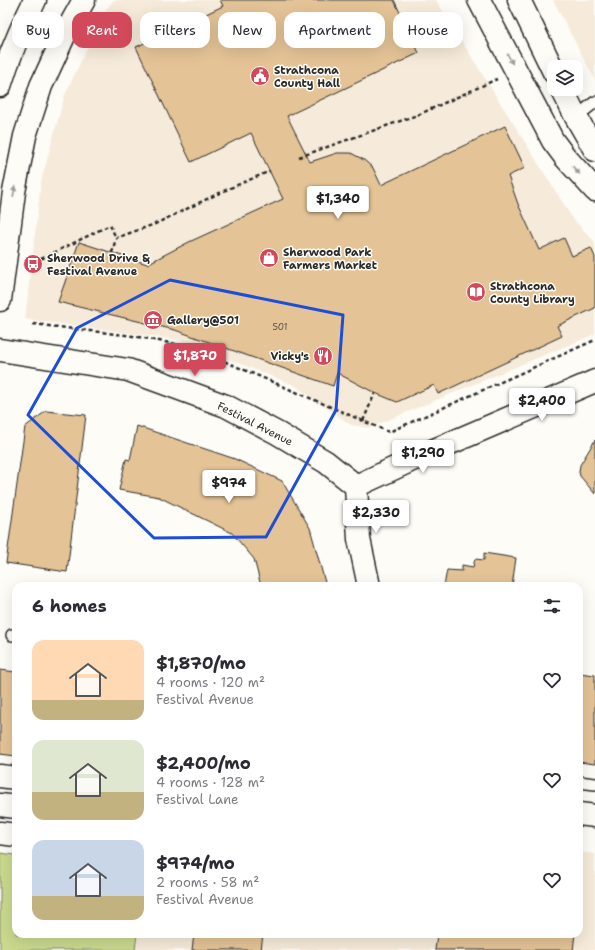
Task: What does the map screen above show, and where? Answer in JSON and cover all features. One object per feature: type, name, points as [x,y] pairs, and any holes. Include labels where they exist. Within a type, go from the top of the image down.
[{"type":"street","points":[[0,86],[7,62],[21,28],[35,0]]},
{"type":"street","points":[[0,300],[14,192],[25,136],[41,86],[65,34],[84,0]]},
{"type":"street","points":[[479,0],[553,142],[564,157],[595,190]]},
{"type":"street","points":[[519,0],[548,60]]},
{"type":"street","points":[[566,96],[595,149]]},
{"type":"street","name":"Festival Avenue","points":[[0,350],[128,370],[226,406],[277,433],[326,462],[356,486]]},
{"type":"street","points":[[368,582],[359,539],[356,486],[424,454],[595,381]]},
{"type":"street","points":[[0,776],[12,778]]},
{"type":"street","points":[[0,805],[12,806]]},
{"type":"street","points":[[0,833],[12,834]]},
{"type":"lane","points":[[576,117],[595,102]]},
{"type":"lane","points":[[583,782],[595,784]]},
{"type":"path","points":[[299,157],[420,114],[499,78]]},
{"type":"path","points":[[116,238],[155,224],[228,189],[270,171]]},
{"type":"path","points":[[41,258],[110,225],[116,238],[112,253]]},
{"type":"path","points":[[33,324],[133,336],[191,347],[389,432],[595,340]]},
{"type":"path","points":[[363,421],[375,393]]},
{"type":"highlighted area","points":[[170,280],[343,315],[336,410],[266,537],[154,538],[28,415],[77,328]]},
{"type":"shaded area","points":[[114,0],[436,0],[444,12],[393,12],[393,48],[463,48],[463,43],[573,219],[595,242],[595,334],[369,428],[351,425],[294,385],[179,340],[25,319],[41,182],[64,97],[87,48],[132,48],[132,12],[104,12]]},
{"type":"shaded area","points":[[553,0],[595,0],[595,80]]},
{"type":"shaded area","points":[[583,852],[595,854],[595,950],[0,950],[0,853],[12,854],[12,938],[583,938]]},
{"type":"green space","points":[[0,853],[12,854],[12,938],[136,938],[135,950],[0,950]]},
{"type":"building","points":[[220,0],[394,0],[400,12],[393,12],[393,48],[417,48],[419,53],[287,116],[310,162],[337,153],[351,153],[364,160],[373,168],[381,185],[505,126],[525,168],[508,176],[518,204],[539,250],[564,238],[572,256],[591,248],[595,257],[595,308],[557,326],[562,336],[438,394],[434,385],[397,402],[375,393],[337,373],[333,386],[175,330],[58,302],[79,242],[147,264],[189,242],[283,199],[251,133],[191,162],[136,47],[140,45],[140,48],[210,48],[210,12],[223,6]]},
{"type":"building","points":[[46,411],[86,415],[67,572],[6,563],[25,427]]},
{"type":"building","points":[[137,426],[235,459],[282,481],[310,528],[325,582],[260,582],[254,559],[232,533],[159,497],[119,490],[126,459],[130,460]]},
{"type":"building","points":[[595,440],[595,494],[580,476],[579,472],[580,465]]},
{"type":"building","points":[[484,553],[516,558],[513,582],[445,582],[447,570],[462,571],[462,565],[473,567],[475,559],[484,560]]},
{"type":"building","points":[[0,670],[12,672],[12,756],[0,754]]},
{"type":"building","points":[[583,674],[595,675],[595,764],[583,762]]},
{"type":"building","points":[[194,938],[262,938],[261,950],[192,950]]},
{"type":"building","points":[[436,938],[574,938],[573,950],[435,950]]},
{"type":"place","name":"Strathcona County Hall","points":[[260,76]]},
{"type":"place","name":"Sherwood Park Farmers Market","points":[[269,258]]},
{"type":"place","name":"Sherwood Drive & Festival Avenue","points":[[33,264]]},
{"type":"place","name":"Strathcona County Library","points":[[476,292]]},
{"type":"place","name":"Gallery@501","points":[[153,320]]},
{"type":"place","name":"Vicky's","points":[[323,356]]}]
